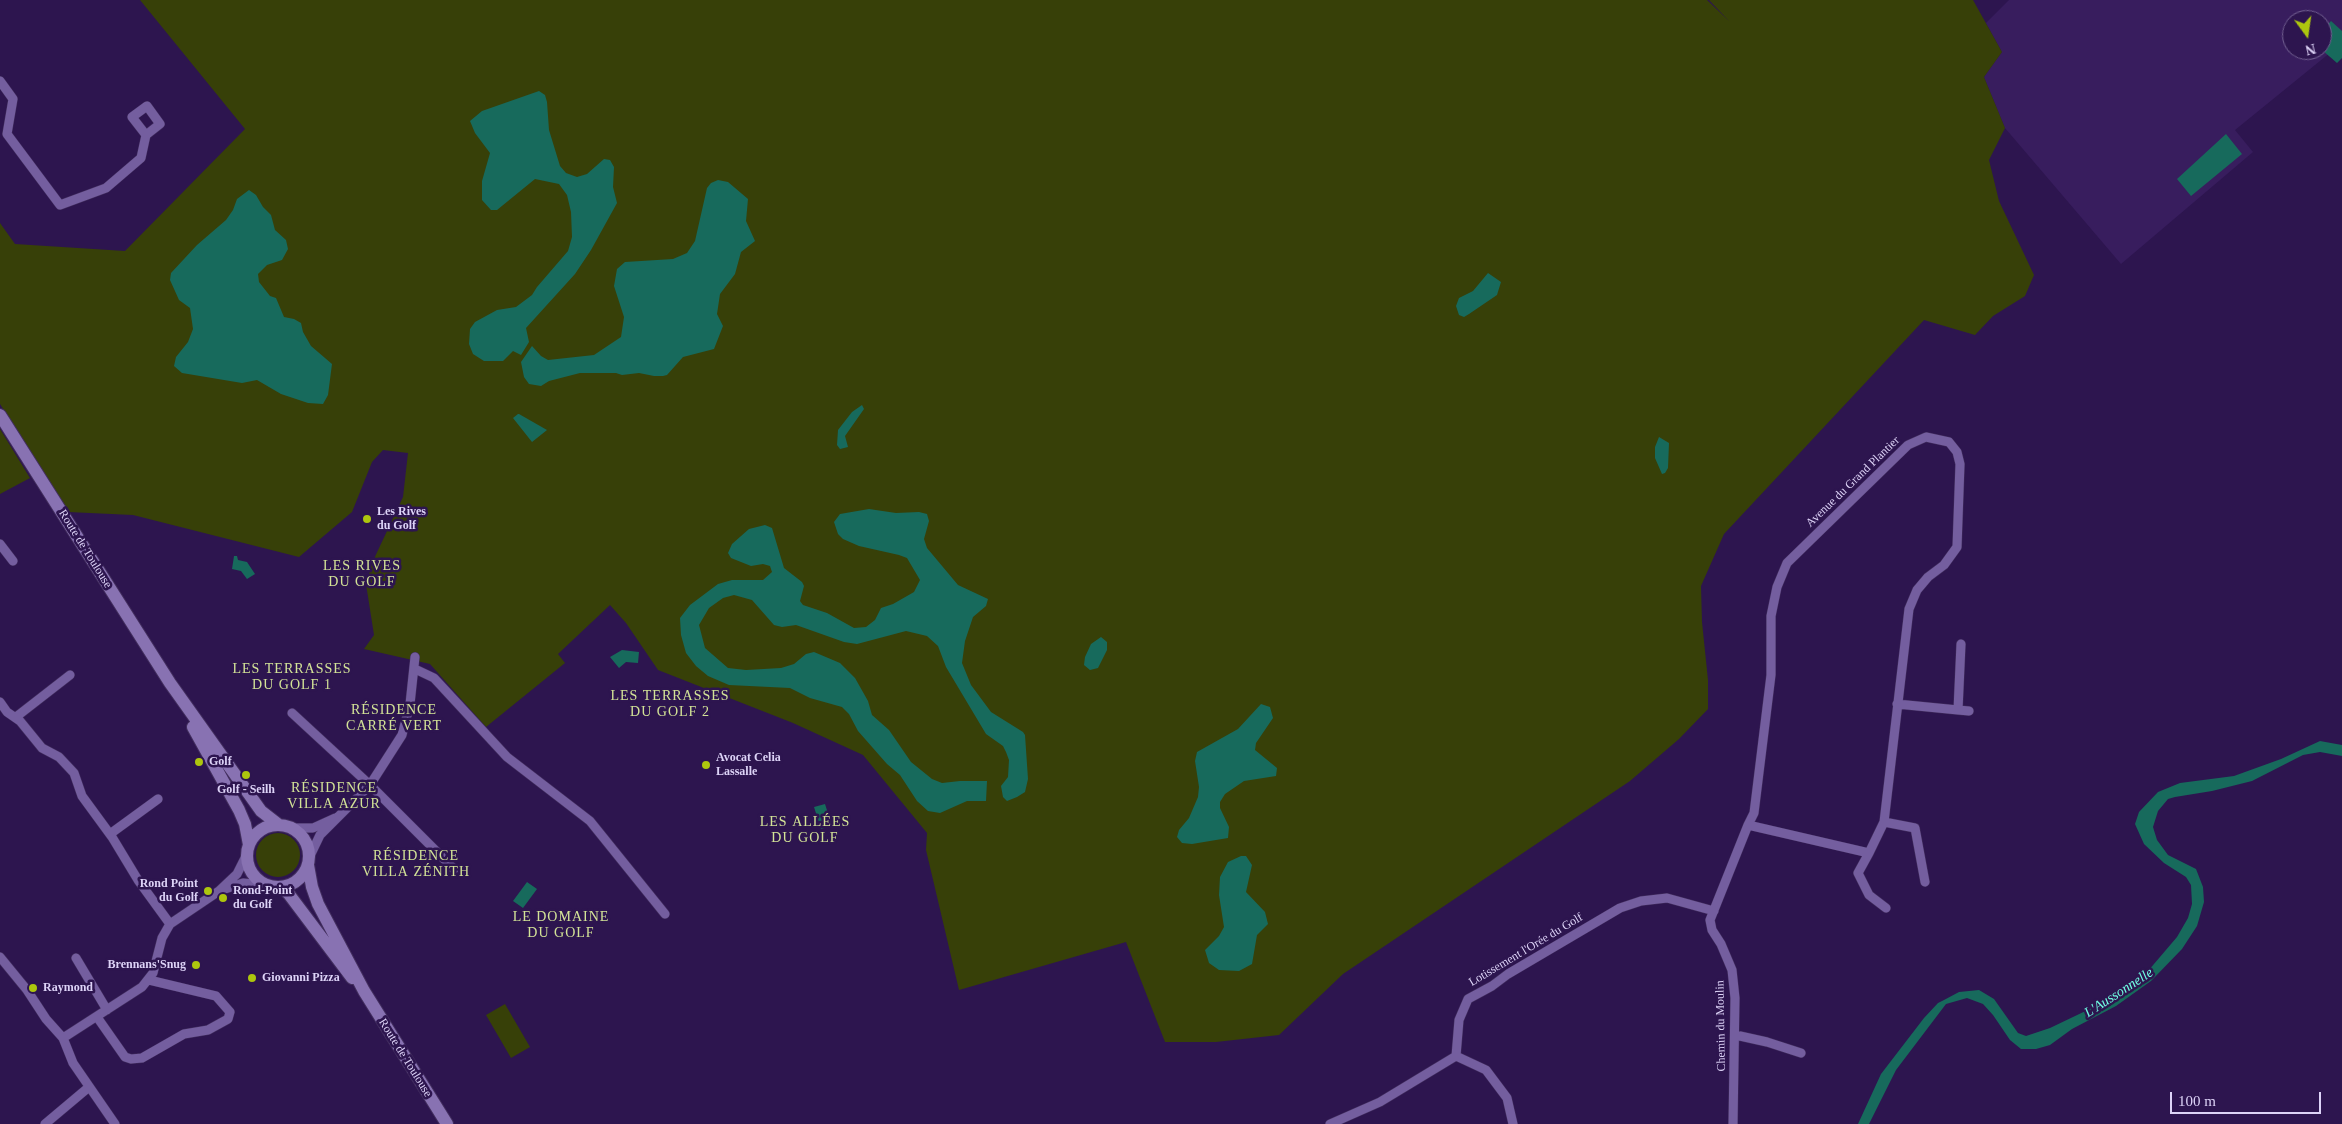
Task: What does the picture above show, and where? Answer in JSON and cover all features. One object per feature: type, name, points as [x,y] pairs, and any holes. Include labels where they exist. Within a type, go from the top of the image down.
[{"type":"main road","name":"Route de Toulouse","points":[[0,415],[170,683],[261,811],[286,826]]},
{"type":"main road","name":"Route de Toulouse","points":[[170,683],[239,810],[245,824],[248,849]]},
{"type":"main road","points":[[272,826],[286,826],[303,837],[307,844],[309,862],[300,878],[287,886],[266,885],[254,876],[250,869],[248,849],[258,832],[272,826]]},
{"type":"main road","name":"Route de Toulouse","points":[[309,862],[312,887],[318,904],[364,991],[447,1124]]},
{"type":"main road","name":"Route de Toulouse","points":[[279,887],[288,893],[338,961],[364,991]]},
{"type":"street","points":[[0,81],[13,99],[7,134],[60,205],[106,188],[141,158],[146,135]]},
{"type":"street","name":"Avenue du Grand Plantier","points":[[1714,911],[1754,812],[1770,675],[1771,616],[1777,587],[1788,564],[1892,458],[1908,444],[1926,437],[1949,442],[1957,452],[1960,464],[1957,547],[1944,565],[1928,577],[1912,600],[1909,609],[1884,822],[1858,874],[1869,895],[1886,908]]},
{"type":"street","points":[[0,544],[13,561]]},
{"type":"street","points":[[1958,710],[1961,644]]},
{"type":"street","points":[[309,862],[320,835],[370,785],[402,735],[410,704],[415,657]]},
{"type":"street","points":[[415,669],[434,678],[507,757],[590,821],[664,914]]},
{"type":"street","points":[[16,717],[70,675]]},
{"type":"street","points":[[0,702],[7,712],[16,717],[42,748],[59,758],[74,773],[82,796],[110,834],[138,880],[170,924]]},
{"type":"street","points":[[1898,704],[1970,711]]},
{"type":"street","points":[[292,713],[370,785],[454,870]]},
{"type":"street","points":[[110,834],[158,799]]},
{"type":"street","points":[[286,826],[313,828],[340,815]]},
{"type":"street","points":[[1884,822],[1915,828],[1925,882]]},
{"type":"street","points":[[1748,825],[1870,853]]},
{"type":"street","points":[[63,1038],[97,1018],[149,980],[153,973],[162,938],[170,924],[219,891],[237,874],[248,849]]},
{"type":"street","points":[[219,891],[243,883],[266,885]]},
{"type":"street","name":"Lotissement l'Orée du Golf","points":[[1456,1056],[1459,1020],[1468,999],[1620,908],[1641,900],[1667,898],[1714,911]]},
{"type":"street","name":"Chemin du Moulin","points":[[1714,911],[1710,920],[1712,930],[1721,944],[1732,970],[1736,1037],[1733,1124]]},
{"type":"street","points":[[0,957],[27,990],[46,1020],[63,1038],[73,1063],[115,1124]]},
{"type":"street","points":[[76,958],[107,1010]]},
{"type":"street","points":[[97,1018],[125,1057],[131,1059],[142,1058],[184,1034],[208,1030],[228,1019],[230,1012],[216,996],[149,980]]},
{"type":"street","points":[[1736,1037],[1740,1036],[1767,1042],[1801,1053]]},
{"type":"street","points":[[1330,1124],[1380,1102],[1456,1056],[1486,1070],[1507,1098],[1513,1124]]},
{"type":"street","points":[[45,1124],[89,1087]]},
{"type":"shaded area","points":[[140,0],[1707,0],[1729,21],[1709,0],[1973,0],[2002,52],[1984,77],[2005,128],[1989,160],[1999,201],[2034,275],[2025,296],[1993,316],[1975,335],[1924,320],[1724,534],[1701,586],[1702,622],[1708,680],[1708,709],[1679,739],[1630,781],[1343,974],[1279,1035],[1216,1042],[1165,1042],[1126,942],[959,990],[926,850],[927,833],[863,755],[793,723],[658,670],[626,623],[610,605],[558,654],[565,663],[486,727],[430,664],[364,649],[374,635],[366,584],[372,563],[403,497],[408,453],[383,450],[372,462],[352,512],[299,557],[133,515],[68,512],[0,404],[0,223],[15,244],[125,251],[245,129]]},
{"type":"shaded area","points":[[2009,0],[2342,0],[2342,40],[2332,51],[2332,10],[2282,10],[2282,60],[2321,60],[2235,130],[2253,152],[2121,264],[2005,128],[1984,77],[2002,52],[1986,23]]},
{"type":"shaded area","points":[[0,429],[30,478],[0,494]]},
{"type":"shaded area","points":[[274,833],[282,833],[294,839],[300,855],[294,871],[282,877],[274,877],[262,871],[256,859],[256,851],[262,839]]},
{"type":"shaded area","points":[[505,1004],[530,1047],[511,1058],[486,1015]]},
{"type":"water","points":[[2332,22],[2342,31],[2342,58],[2337,63],[2332,59]]},
{"type":"water","points":[[539,91],[545,95],[547,102],[549,130],[560,166],[566,173],[577,177],[587,174],[604,159],[610,160],[614,167],[613,187],[617,203],[591,250],[575,274],[526,328],[529,342],[521,355],[513,351],[503,361],[484,361],[473,354],[469,344],[470,329],[475,322],[497,310],[516,307],[532,295],[568,251],[572,237],[571,212],[567,195],[559,184],[535,179],[497,210],[491,210],[482,200],[482,181],[490,153],[475,133],[470,121],[482,111]]},
{"type":"water","points":[[2226,134],[2242,154],[2191,196],[2177,179]]},
{"type":"water","points":[[718,180],[728,182],[748,199],[746,221],[755,241],[741,252],[735,274],[720,294],[717,314],[723,326],[714,349],[683,357],[667,375],[663,376],[639,373],[622,375],[616,373],[580,373],[549,381],[541,386],[529,384],[524,377],[521,362],[532,346],[541,356],[548,360],[594,355],[621,337],[624,317],[614,286],[617,269],[625,262],[673,259],[687,253],[695,241],[707,188],[711,183]]},
{"type":"water","points":[[249,190],[256,195],[263,207],[271,215],[275,230],[286,240],[288,249],[282,260],[267,265],[258,274],[259,282],[270,296],[276,298],[284,317],[301,323],[303,332],[311,346],[332,364],[328,395],[323,404],[308,403],[281,394],[257,380],[242,383],[182,373],[174,366],[176,357],[188,342],[193,329],[190,308],[179,300],[170,280],[171,273],[197,245],[226,220],[233,210],[237,199]]},
{"type":"water","points":[[1488,273],[1501,282],[1497,295],[1464,317],[1459,315],[1456,306],[1459,298],[1473,291]]},
{"type":"water","points":[[862,405],[864,409],[845,436],[848,447],[840,449],[837,445],[838,430],[852,412]]},
{"type":"water","points":[[518,414],[547,430],[532,442],[513,418]]},
{"type":"water","points":[[1659,437],[1669,443],[1668,468],[1662,474],[1655,458],[1655,447]]},
{"type":"water","points":[[869,509],[896,513],[919,512],[927,514],[929,521],[924,539],[927,548],[958,585],[988,599],[986,606],[973,617],[965,641],[962,663],[971,685],[991,712],[1025,735],[1028,779],[1025,792],[1017,797],[1007,801],[1003,797],[1001,786],[1008,777],[1009,760],[1003,746],[986,734],[946,667],[938,646],[927,636],[906,631],[857,644],[844,642],[796,625],[782,627],[774,625],[752,600],[734,595],[723,598],[709,608],[699,625],[705,648],[728,668],[746,670],[781,668],[794,664],[806,654],[814,652],[840,663],[855,678],[868,701],[872,715],[889,730],[911,762],[932,779],[942,783],[987,781],[986,801],[967,801],[940,813],[928,811],[917,801],[900,775],[887,764],[858,731],[849,714],[842,707],[810,698],[790,688],[729,685],[708,676],[696,666],[686,653],[681,635],[680,618],[690,605],[718,584],[732,580],[763,580],[772,572],[770,566],[763,564],[751,566],[731,558],[728,553],[732,544],[749,529],[765,525],[772,528],[784,568],[802,582],[804,586],[800,601],[803,605],[827,613],[854,628],[866,627],[875,620],[881,608],[893,604],[914,592],[920,580],[907,558],[859,546],[843,539],[838,534],[834,522],[840,514]]},
{"type":"water","points":[[234,556],[237,556],[238,560],[247,562],[255,574],[247,579],[241,571],[232,569]]},
{"type":"water","points":[[1101,637],[1107,642],[1107,650],[1098,668],[1090,670],[1084,665],[1085,657],[1091,644]]},
{"type":"water","points":[[622,650],[639,652],[638,663],[626,662],[619,668],[610,657]]},
{"type":"water","points":[[1261,704],[1270,707],[1273,718],[1256,743],[1255,750],[1277,768],[1276,776],[1244,781],[1225,794],[1220,802],[1220,808],[1229,827],[1228,838],[1192,844],[1182,843],[1177,837],[1179,830],[1189,818],[1198,797],[1199,787],[1195,761],[1197,752],[1238,729]]},
{"type":"water","name":"L'Aussonnelle","points":[[2320,741],[2342,745],[2342,756],[2320,752],[2303,755],[2252,781],[2168,799],[2158,811],[2153,827],[2157,840],[2168,855],[2196,869],[2203,887],[2204,902],[2197,926],[2182,949],[2151,981],[2116,1006],[2072,1029],[2050,1045],[2036,1049],[2021,1049],[2010,1040],[1983,1004],[1967,998],[1946,1004],[1896,1070],[1869,1124],[1858,1124],[1881,1074],[1924,1018],[1938,1003],[1959,992],[1979,990],[1994,999],[2018,1033],[2026,1036],[2050,1028],[2096,1006],[2148,971],[2177,937],[2188,918],[2192,904],[2191,885],[2186,877],[2164,863],[2144,844],[2135,824],[2139,812],[2158,792],[2180,783],[2234,776],[2281,759]]},
{"type":"water","points":[[825,804],[832,826],[821,829],[814,807]]},
{"type":"water","points":[[1241,856],[1246,856],[1252,865],[1246,892],[1265,912],[1268,924],[1257,935],[1252,964],[1239,971],[1219,970],[1209,963],[1205,950],[1219,936],[1224,927],[1219,895],[1220,877],[1228,862]]},
{"type":"water","points":[[527,882],[537,889],[523,908],[513,901]]},
{"type":"place","name":"Les Rives du Golf","points":[[367,519]]},
{"type":"place","name":"Golf","points":[[199,762]]},
{"type":"place","name":"Avocat Celia Lassalle","points":[[706,765]]},
{"type":"place","name":"Golf - Seilh","points":[[246,775]]},
{"type":"place","name":"Rond Point du Golf","points":[[208,891]]},
{"type":"place","name":"Rond-Point du Golf","points":[[223,898]]},
{"type":"place","name":"Brennans'Snug","points":[[196,965]]},
{"type":"place","name":"Giovanni Pizza","points":[[252,978]]},
{"type":"place","name":"Raymond","points":[[33,988]]},
{"type":"district","name":"LES RIVES DU GOLF","points":[[362,574]]},
{"type":"district","name":"LES TERRASSES DU GOLF 1","points":[[292,678]]},
{"type":"district","name":"LES TERRASSES DU GOLF 2","points":[[670,704]]},
{"type":"district","name":"RÉSIDENCE CARRÉ VERT","points":[[394,718]]},
{"type":"district","name":"RÉSIDENCE VILLA AZUR","points":[[334,796]]},
{"type":"district","name":"LES ALLÉES DU GOLF","points":[[805,830]]},
{"type":"district","name":"RÉSIDENCE VILLA ZÉNITH","points":[[416,864]]},
{"type":"district","name":"LE DOMAINE DU GOLF","points":[[561,926]]}]
